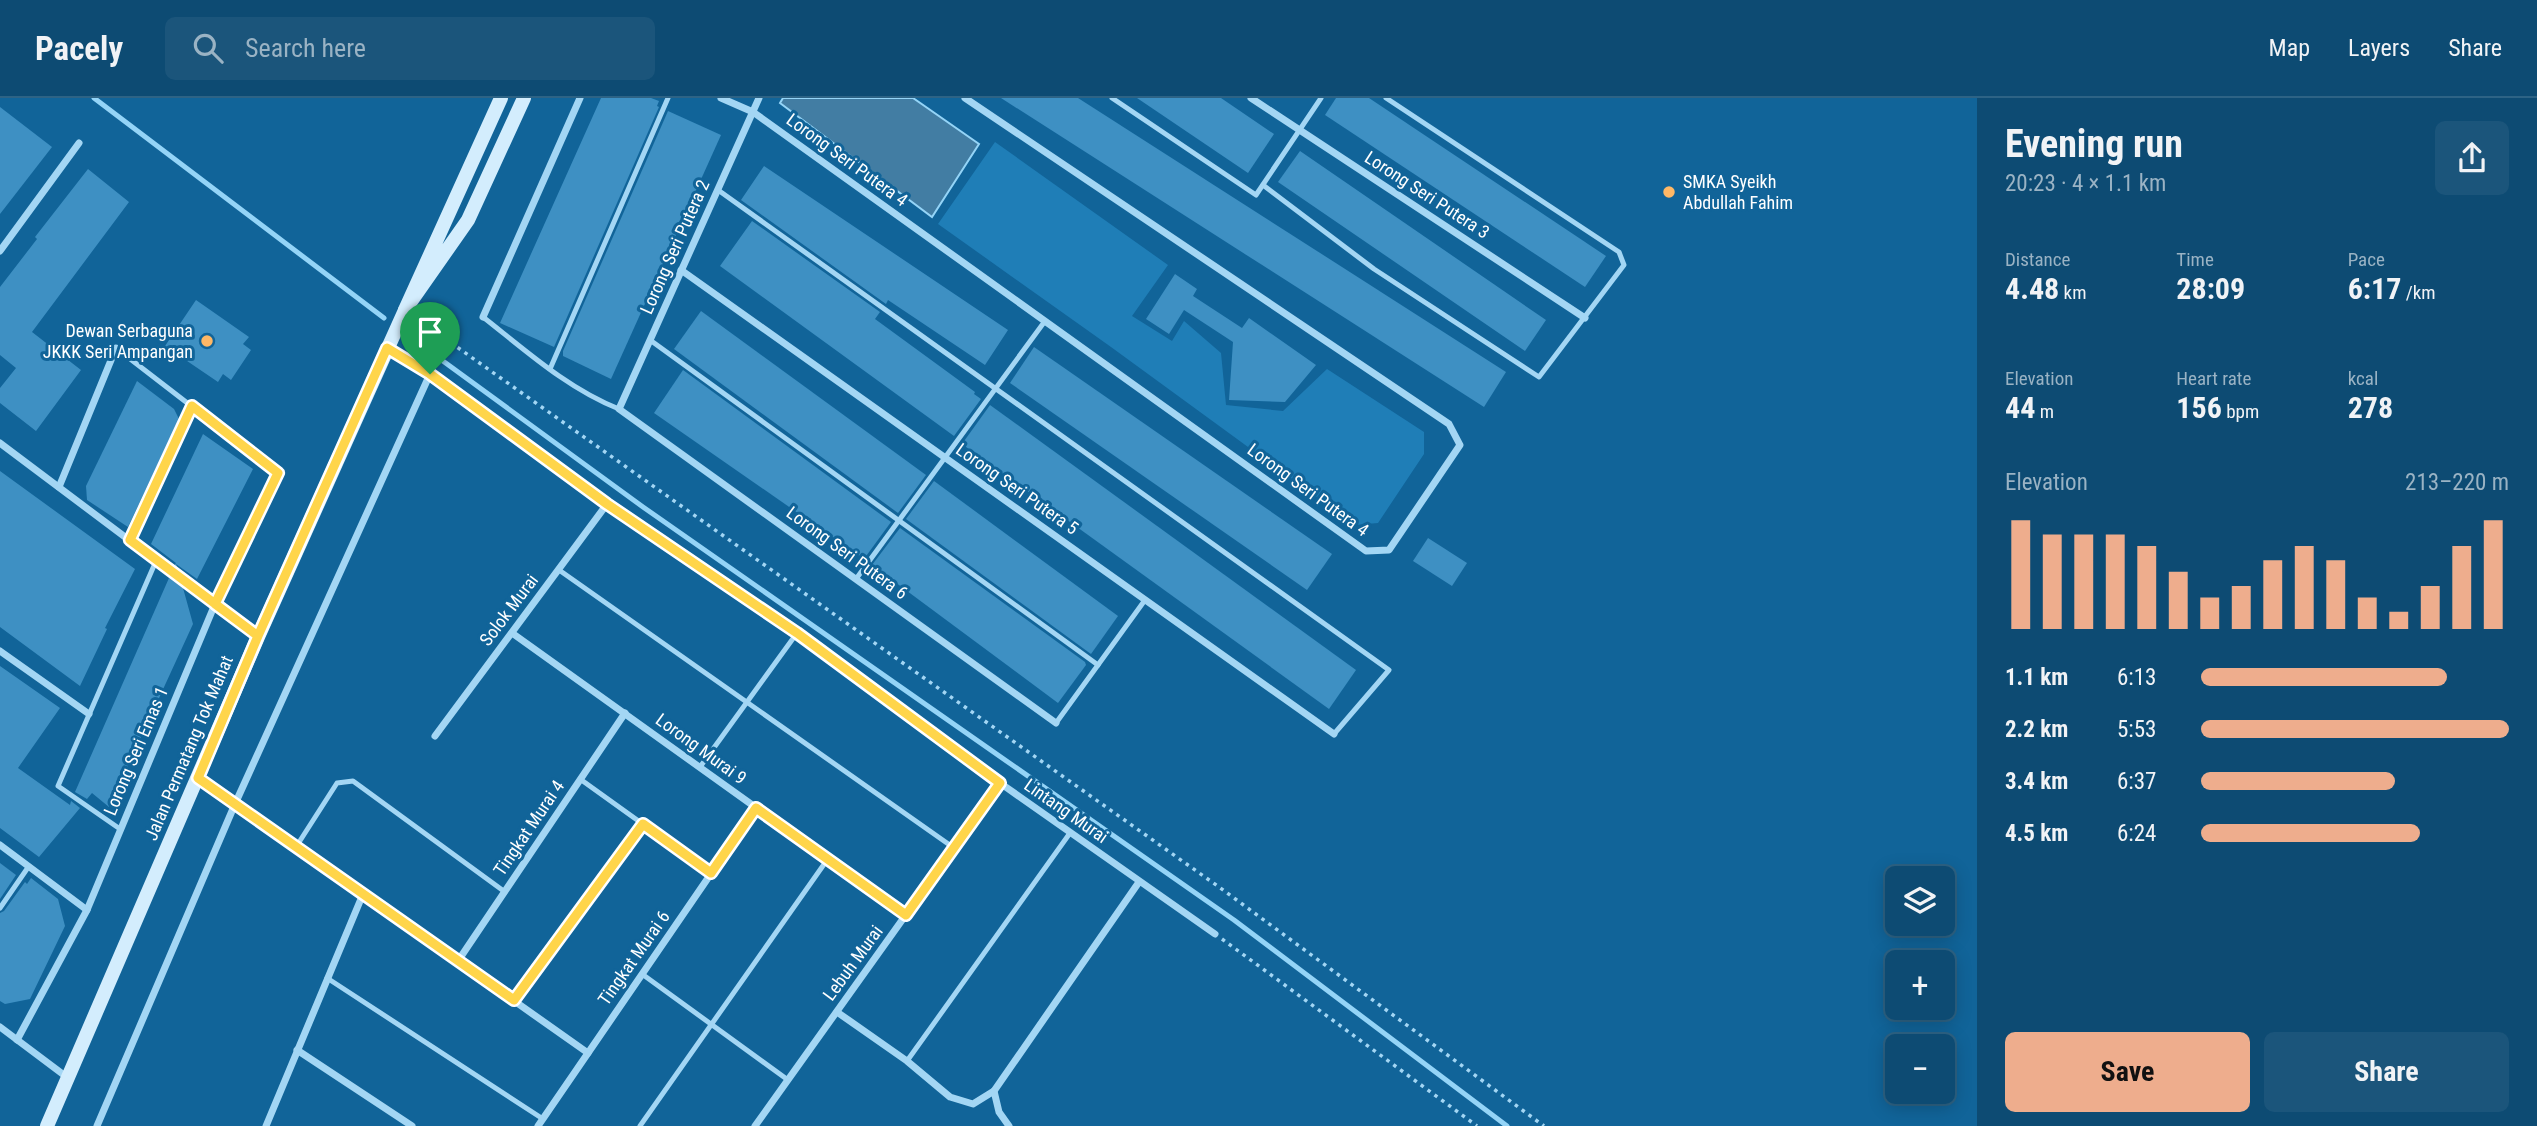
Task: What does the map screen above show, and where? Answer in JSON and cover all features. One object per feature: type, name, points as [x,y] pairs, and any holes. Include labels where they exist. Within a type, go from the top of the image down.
[{"type":"street","name":"Jalan Permatang Tok Mahat","points":[[47,1126],[258,636],[501,98]]},
{"type":"street","name":"Jalan Permatang Tok Mahat","points":[[405,310],[468,220],[524,98]]},
{"type":"street","points":[[482,317],[580,98]]},
{"type":"street","name":"Lorong Seri Putera 4","points":[[721,98],[753,112],[1366,551],[1389,550],[1460,445],[1449,424],[965,98]]},
{"type":"street","name":"Lorong Seri Putera 2","points":[[619,409],[759,98]]},
{"type":"street","name":"Lorong Seri Putera 3","points":[[1251,98],[1586,318]]},
{"type":"street","points":[[0,251],[79,143]]},
{"type":"street","name":"Lorong Seri Putera 5","points":[[681,270],[1334,734]]},
{"type":"street","points":[[59,487],[116,348]]},
{"type":"street","name":"Lintang Murai","points":[[387,348],[430,374],[607,504],[797,633],[1000,783],[1215,934]]},
{"type":"street","points":[[97,1126],[235,804],[430,374]]},
{"type":"street","name":"Lorong Seri Putera 6","points":[[619,409],[1056,723]]},
{"type":"street","points":[[0,443],[258,636]]},
{"type":"street","name":"Lorong Seri Emas 1","points":[[17,1040],[87,910],[215,604],[278,473]]},
{"type":"street","name":"Solok Murai","points":[[435,736],[607,504]]},
{"type":"street","name":"Lorong Murai 9","points":[[512,633],[906,915]]},
{"type":"street","points":[[0,651],[89,714]]},
{"type":"street","name":"Tingkat Murai 4","points":[[458,961],[625,712]]},
{"type":"street","points":[[198,778],[588,1053]]},
{"type":"street","name":"Lebuh Murai","points":[[755,1126],[1000,783]]},
{"type":"street","name":"Tingkat Murai 6","points":[[540,1123],[756,808]]},
{"type":"street","points":[[0,845],[87,910]]},
{"type":"street","points":[[836,1013],[907,1061],[950,1097],[973,1104],[994,1091],[1139,882]]},
{"type":"street","points":[[265,1126],[363,894]]},
{"type":"street","points":[[0,1027],[68,1078]]},
{"type":"street","points":[[298,1050],[412,1126]]},
{"type":"street","points":[[994,1091],[999,1112],[1009,1126]]},
{"type":"lane","points":[[550,369],[668,98]]},
{"type":"lane","points":[[1112,98],[1256,195],[1321,98]]},
{"type":"lane","points":[[1263,185],[1374,269],[1539,377],[1624,265],[1619,252],[1386,98]]},
{"type":"lane","points":[[718,190],[1389,670],[1334,734]]},
{"type":"lane","points":[[482,317],[594,399],[619,409]]},
{"type":"lane","points":[[856,579],[1045,321]]},
{"type":"lane","points":[[649,340],[1098,665]]},
{"type":"lane","points":[[116,348],[278,473]]},
{"type":"lane","points":[[130,540],[192,406]]},
{"type":"lane","points":[[120,830],[58,786],[156,561]]},
{"type":"lane","points":[[558,570],[954,848]]},
{"type":"lane","points":[[1056,723],[1145,600]]},
{"type":"lane","points":[[700,767],[797,633]]},
{"type":"lane","points":[[580,779],[711,873]]},
{"type":"lane","points":[[296,846],[337,783],[353,781],[505,892]]},
{"type":"lane","points":[[514,1000],[643,824]]},
{"type":"lane","points":[[907,1061],[1070,833]]},
{"type":"lane","points":[[640,1126],[827,860]]},
{"type":"lane","points":[[0,908],[29,866]]},
{"type":"lane","points":[[642,974],[788,1080]]},
{"type":"lane","points":[[327,978],[540,1123]]},
{"type":"path","points":[[405,310],[1219,887],[1544,1126]]},
{"type":"path","points":[[1215,934],[1477,1126]]},
{"type":"shaded area","points":[[783,98],[913,98],[979,144],[932,217],[780,103]]},
{"type":"shaded area","points":[[995,142],[1168,265],[1132,316],[1172,341],[1184,321],[1221,353],[1226,405],[1283,411],[1327,369],[1424,432],[1424,454],[1378,523],[1355,525],[938,224]]},
{"type":"building","points":[[601,98],[651,98],[659,101],[659,107],[554,347],[500,323]]},
{"type":"building","points":[[1001,98],[1078,98],[1506,372],[1484,407]]},
{"type":"building","points":[[1137,98],[1221,98],[1274,134],[1248,173]]},
{"type":"building","points":[[1336,98],[1369,98],[1606,256],[1585,287],[1325,115]]},
{"type":"building","points":[[0,107],[52,147],[0,214]]},
{"type":"building","points":[[668,111],[721,135],[611,379],[563,356],[563,351]]},
{"type":"building","points":[[1300,151],[1546,320],[1525,351],[1278,182]]},
{"type":"building","points":[[764,166],[1008,330],[985,365],[888,300],[886,304],[741,200]]},
{"type":"building","points":[[88,169],[129,202],[32,332],[81,370],[36,431],[0,403],[0,388],[16,368],[0,355],[0,287]]},
{"type":"building","points":[[752,221],[880,312],[875,319],[975,392],[981,399],[954,436],[720,266]]},
{"type":"building","points":[[1175,274],[1197,289],[1193,296],[1242,328],[1249,318],[1316,365],[1285,402],[1229,400],[1233,342],[1184,310],[1169,334],[1146,319]]},
{"type":"building","name":"Dewan Serbaguna JKKK Seri Ampangan","points":[[196,300],[249,337],[243,344],[251,350],[231,380],[223,374],[218,382],[165,346]]},
{"type":"building","points":[[701,311],[926,475],[898,513],[674,349]]},
{"type":"building","points":[[1034,347],[1332,554],[1307,590],[1010,383]]},
{"type":"building","points":[[683,370],[891,522],[864,559],[654,413]]},
{"type":"building","points":[[137,381],[174,409],[179,419],[128,527],[87,500],[86,486]]},
{"type":"building","points":[[990,405],[1356,670],[1329,709],[962,444]]},
{"type":"building","points":[[203,434],[253,469],[197,579],[176,564],[178,569],[174,566],[176,563],[151,544]]},
{"type":"building","points":[[0,471],[135,569],[80,686],[0,627]]},
{"type":"building","points":[[934,481],[1118,616],[1091,654],[906,519]]},
{"type":"building","points":[[900,528],[1085,662],[1086,665],[1058,703],[872,565]]},
{"type":"building","points":[[1428,538],[1467,563],[1452,586],[1413,561]]},
{"type":"building","points":[[169,578],[183,588],[193,624],[109,807],[92,793],[87,799],[75,792]]},
{"type":"building","points":[[0,666],[60,708],[18,768],[70,805],[71,801],[80,808],[39,857],[0,828]]},
{"type":"building","points":[[0,863],[16,875],[0,899]]},
{"type":"building","points":[[31,878],[58,899],[65,926],[30,999],[5,1004],[0,1001],[0,913]]},
{"type":"waterway","points":[[94,98],[384,318]]},
{"type":"waterway","points":[[410,337],[643,507],[1234,920],[1507,1126]]},
{"type":"place","name":"SMKA Syeikh Abdullah Fahim","points":[[1669,192]]},
{"type":"place","name":"Dewan Serbaguna JKKK Seri Ampangan","points":[[207,341]]},
{"type":"route","points":[[430,374],[387,348],[258,636],[215,604],[278,473],[192,406],[130,540],[258,636],[198,778],[514,1000],[643,824],[711,873],[756,808],[906,915],[1000,783],[797,633],[607,504],[430,374]]}]
